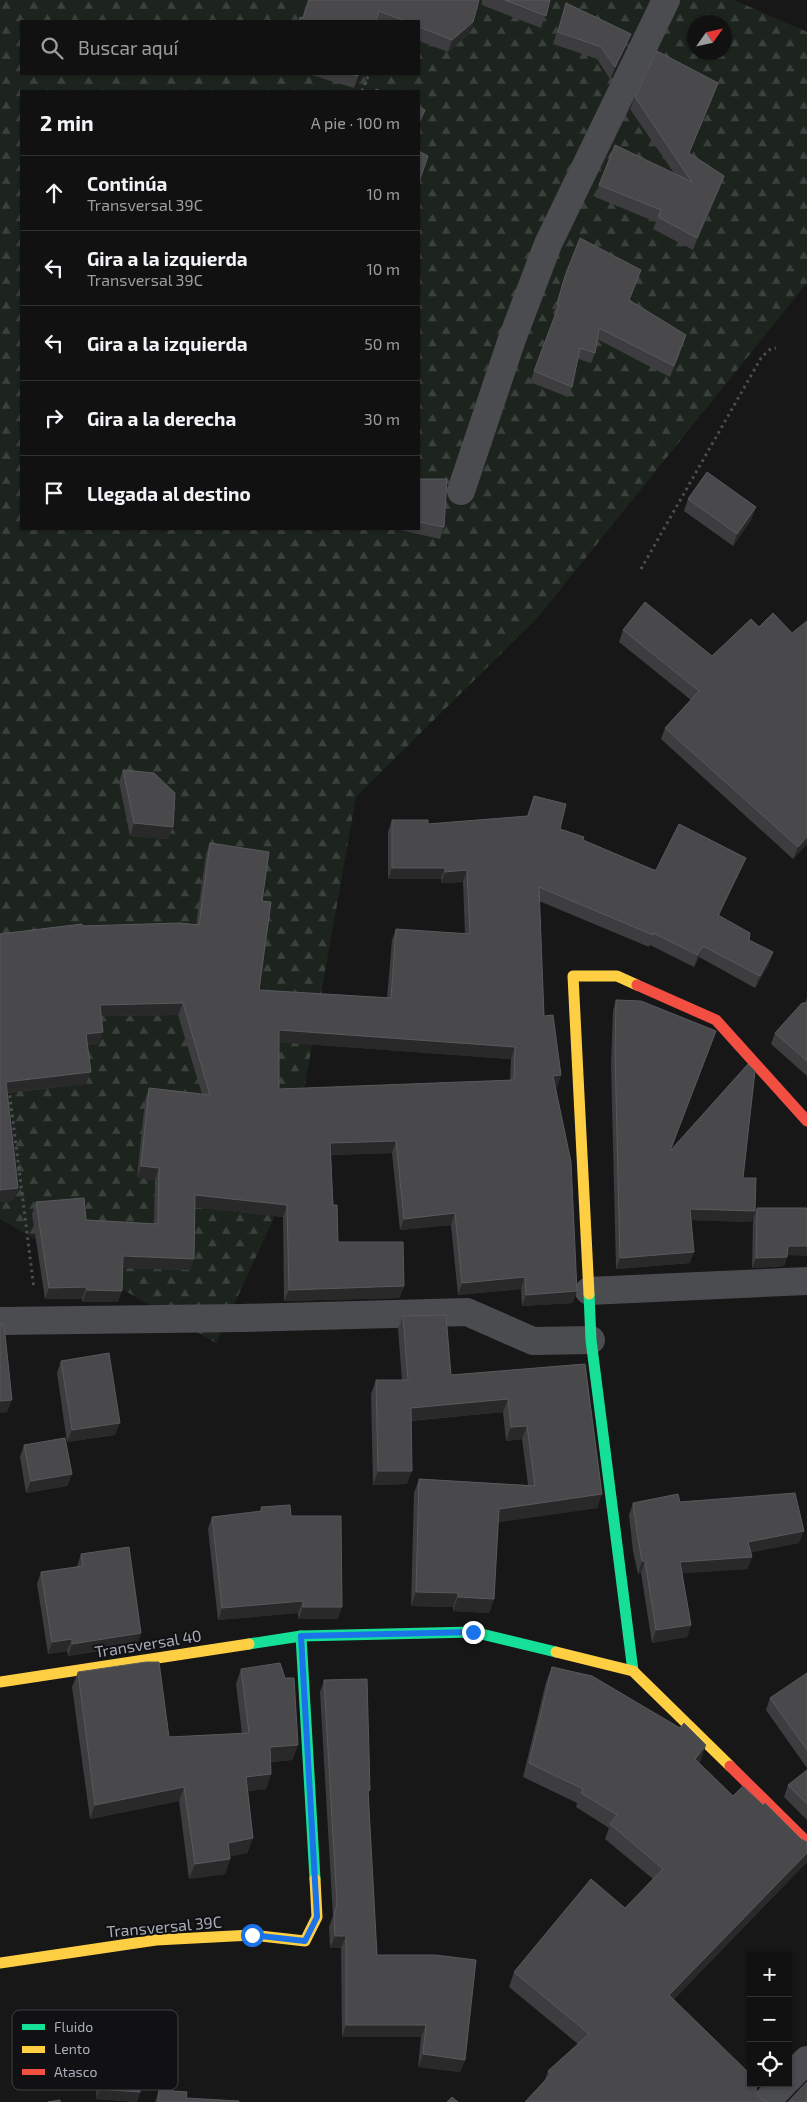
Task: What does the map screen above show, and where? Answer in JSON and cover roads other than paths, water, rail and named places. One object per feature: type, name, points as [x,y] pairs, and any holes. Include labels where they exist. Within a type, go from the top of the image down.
[{"type":"street","points":[[461,491],[512,339],[548,244],[666,0]]},
{"type":"street","points":[[807,1122],[716,1020],[617,976],[573,976],[591,1340],[633,1671],[807,1842]]},
{"type":"street","points":[[589,1291],[807,1280]]},
{"type":"street","points":[[0,1321],[38,1322],[468,1312],[533,1341],[591,1340]]},
{"type":"street","name":"Transversal 40","points":[[0,1682],[301,1636],[473,1632],[633,1671]]},
{"type":"street","name":"Transversal 39C","points":[[0,1963],[156,1940],[252,1935],[305,1941],[317,1917],[301,1636]]},
{"type":"street","points":[[792,2075],[807,2060]]},
{"type":"street","points":[[766,2102],[780,2087]]}]
